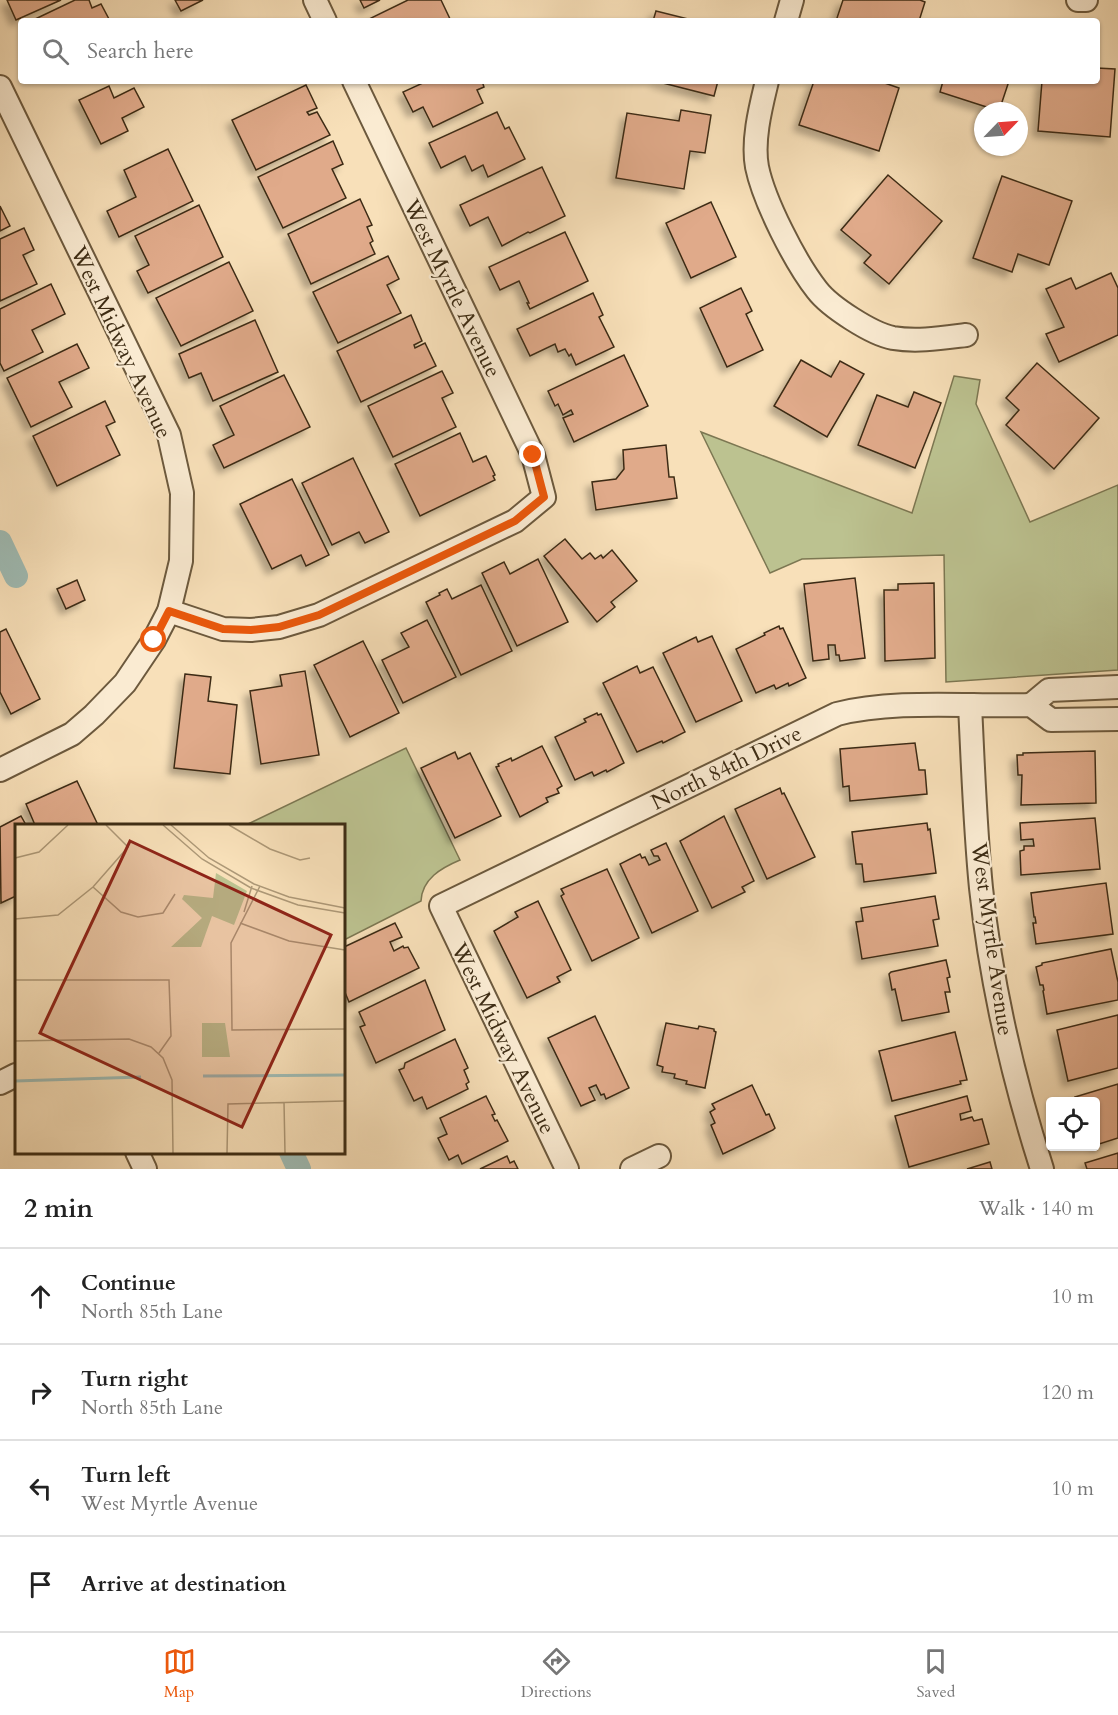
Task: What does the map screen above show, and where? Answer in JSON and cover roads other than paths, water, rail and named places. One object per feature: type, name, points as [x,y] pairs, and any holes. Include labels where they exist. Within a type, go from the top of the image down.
[{"type":"street","points":[[315,0],[324,18]]},
{"type":"street","points":[[787,18],[792,0]]},
{"type":"street","points":[[1078,0],[1086,0]]},
{"type":"street","name":"West Myrtle Avenue","points":[[169,611],[223,629],[251,630],[289,624],[319,615],[515,521],[544,497],[533,455],[355,84]]},
{"type":"street","points":[[766,84],[758,117],[757,166],[771,208],[792,250],[818,291],[850,318],[892,338],[932,339],[966,334]]},
{"type":"street","name":"West Midway Avenue","points":[[0,87],[169,435],[182,493],[181,561],[169,611],[154,640],[125,683],[72,734],[0,770]]},
{"type":"street","points":[[1118,687],[1048,690],[1031,705],[1051,720],[1118,719]]},
{"type":"street","name":"West Myrtle Avenue","points":[[970,705],[981,888],[994,980],[1006,1041],[1042,1169]]},
{"type":"street","name":"North 84th Drive","points":[[441,906],[837,714],[880,706],[1031,705]]},
{"type":"street","name":"West Midway Avenue","points":[[441,906],[567,1169]]},
{"type":"street","points":[[0,1083],[15,1076]]},
{"type":"street","points":[[138,1154],[144,1169]]},
{"type":"street","points":[[632,1169],[659,1156]]},
{"type":"waterway","points":[[0,542],[16,576]]},
{"type":"waterway","points":[[292,1154],[299,1169]]}]
